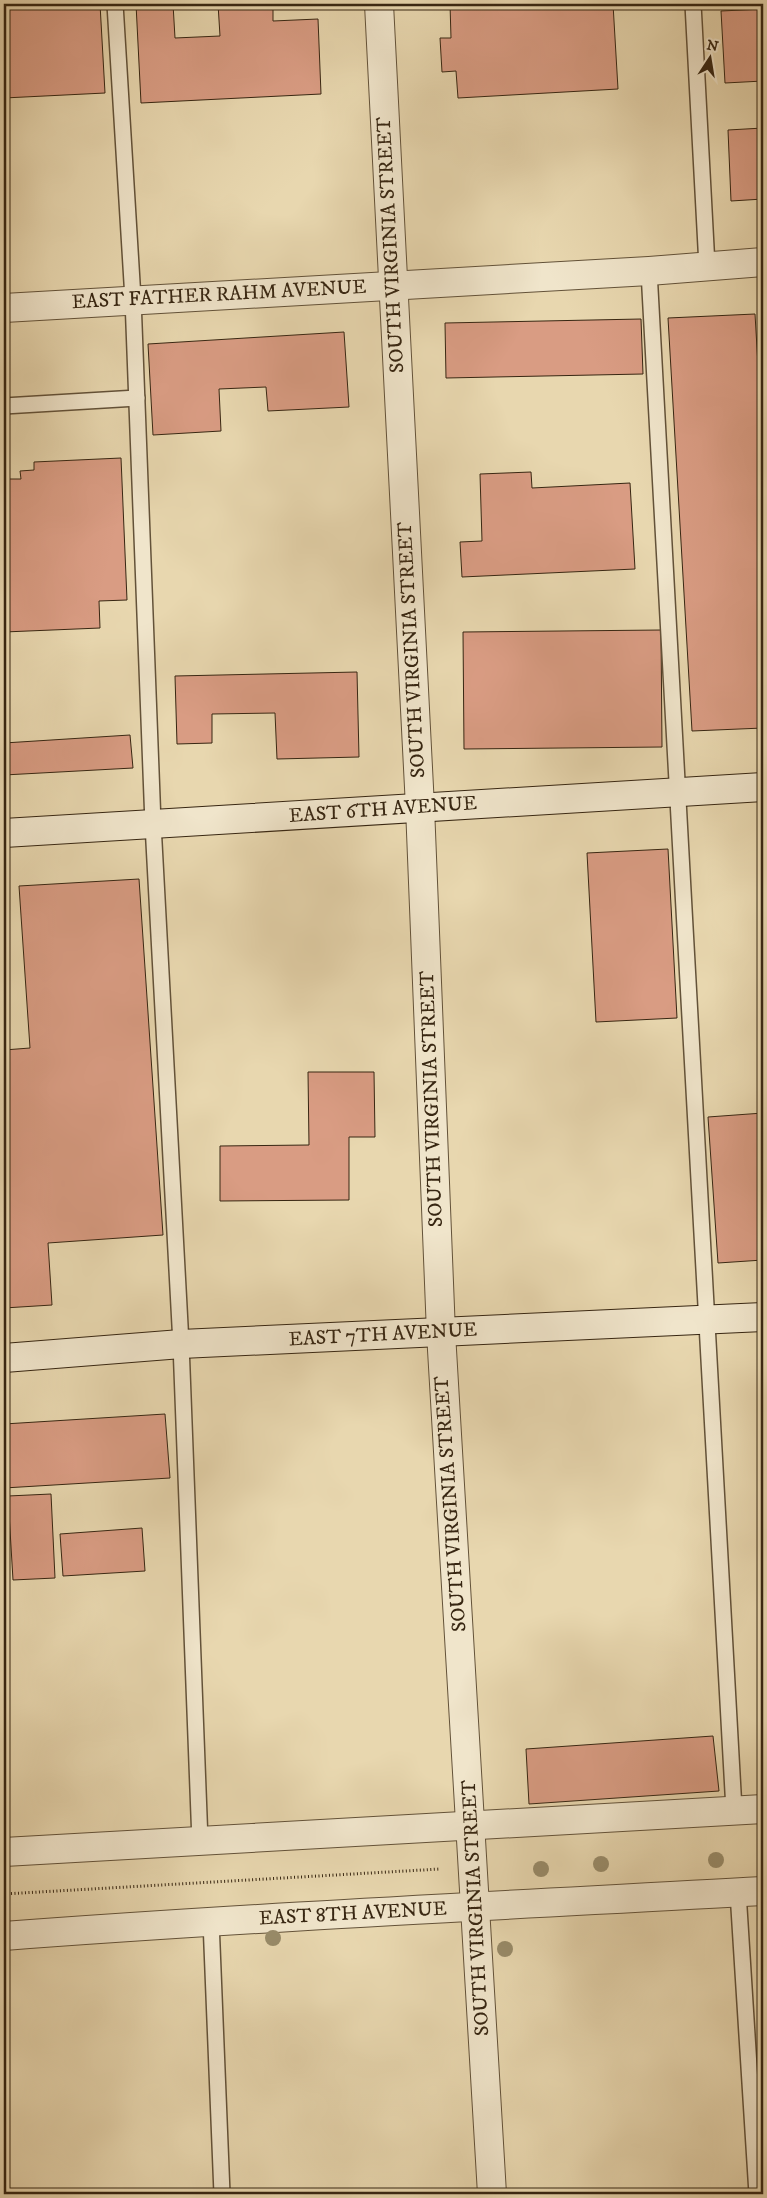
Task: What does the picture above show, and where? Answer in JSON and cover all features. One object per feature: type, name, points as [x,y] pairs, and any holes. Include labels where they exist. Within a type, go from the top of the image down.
[{"type":"street","name":"SOUTH VIRGINIA STREET","points":[[380,4],[420,807],[441,1333],[492,2194]]},
{"type":"street","name":"EAST FATHER RAHM AVENUE","points":[[4,308],[133,299],[649,271],[763,262]]},
{"type":"street","name":"EAST 6TH AVENUE","points":[[4,834],[763,787]]},
{"type":"street","name":"EAST 7TH AVENUE","points":[[4,1358],[181,1344],[763,1317]]},
{"type":"street","points":[[4,1852],[763,1809]]},
{"type":"street","name":"EAST 8TH AVENUE","points":[[4,1936],[210,1921],[475,1908],[751,1891]]},
{"type":"lane","points":[[115,4],[133,299],[153,824],[181,1344],[200,1842]]},
{"type":"lane","points":[[694,4],[707,266]]},
{"type":"lane","points":[[649,271],[679,792],[705,1320],[734,1810]]},
{"type":"lane","points":[[4,406],[137,398]]},
{"type":"lane","points":[[751,1891],[757,2194]]},
{"type":"lane","points":[[210,1921],[222,2194]]},
{"type":"path","points":[[4,1894],[444,1869]]},
{"type":"building","points":[[4,4],[100,4],[105,93],[4,98]]},
{"type":"building","points":[[136,4],[173,4],[175,38],[220,36],[218,4],[273,4],[273,21],[318,19],[321,94],[141,103]]},
{"type":"building","points":[[450,4],[613,4],[618,89],[458,98],[456,71],[442,72],[440,38],[451,38]]},
{"type":"building","points":[[763,9],[763,81],[725,83],[721,11]]},
{"type":"building","points":[[763,128],[763,199],[731,201],[728,130]]},
{"type":"building","points":[[755,314],[763,450],[763,728],[692,731],[668,318]]},
{"type":"building","points":[[641,319],[643,374],[446,378],[445,323]]},
{"type":"building","points":[[344,332],[349,407],[268,411],[266,387],[219,389],[221,431],[153,435],[148,344]]},
{"type":"building","points":[[121,458],[127,600],[99,601],[100,628],[4,632],[4,479],[21,479],[20,471],[34,470],[34,462]]},
{"type":"building","points":[[531,472],[532,488],[630,483],[635,569],[462,577],[460,542],[482,541],[480,474]]},
{"type":"building","points":[[661,630],[662,747],[464,749],[463,632]]},
{"type":"building","points":[[357,672],[359,757],[277,759],[275,713],[212,714],[212,743],[177,744],[175,676]]},
{"type":"building","points":[[130,735],[133,768],[4,775],[4,743]]},
{"type":"building","points":[[668,849],[677,1018],[596,1022],[587,853]]},
{"type":"building","points":[[139,879],[163,1235],[48,1243],[52,1305],[4,1308],[4,1050],[30,1048],[19,886]]},
{"type":"building","points":[[308,1072],[374,1072],[375,1137],[349,1137],[349,1200],[220,1201],[220,1146],[309,1145]]},
{"type":"building","points":[[763,1113],[763,1260],[718,1263],[708,1117]]},
{"type":"building","points":[[165,1414],[170,1478],[4,1488],[4,1424]]},
{"type":"building","points":[[51,1494],[55,1578],[13,1580],[8,1496]]},
{"type":"building","points":[[142,1528],[145,1571],[63,1576],[60,1534]]},
{"type":"building","points":[[713,1736],[719,1791],[529,1804],[526,1749]]}]
